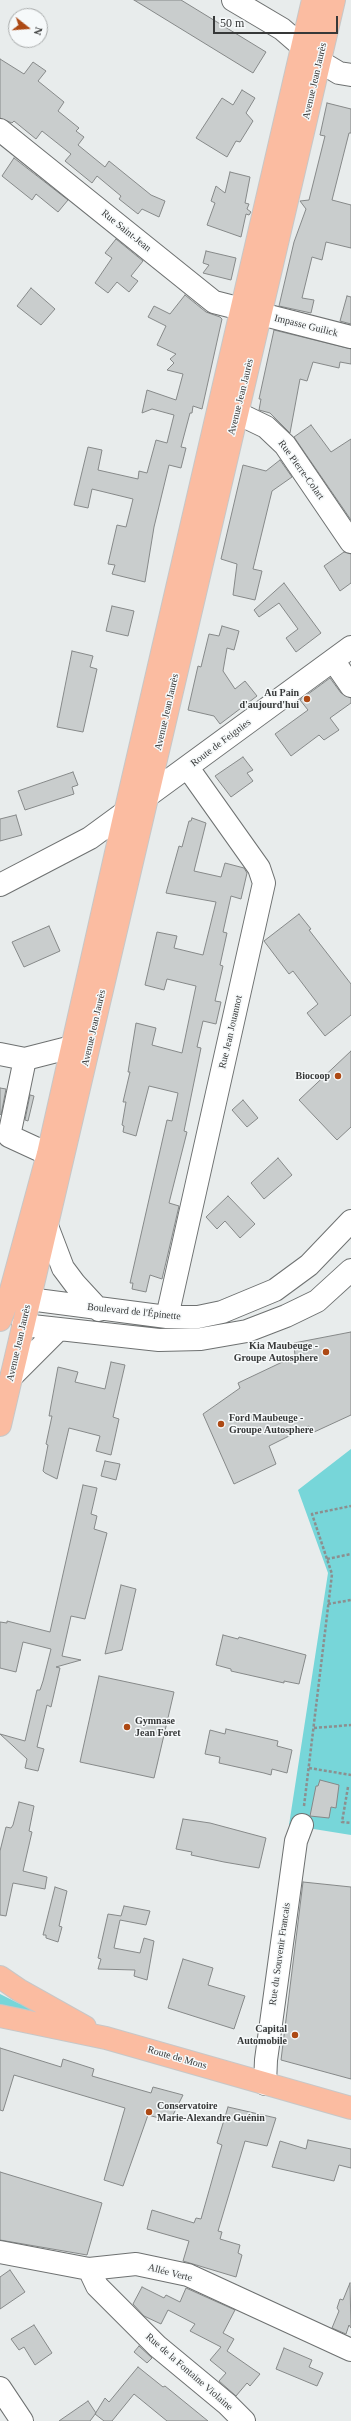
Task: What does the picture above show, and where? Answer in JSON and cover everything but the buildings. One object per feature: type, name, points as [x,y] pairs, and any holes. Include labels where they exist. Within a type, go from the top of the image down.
[{"type":"main road","name":"Avenue Jean Jaurès","points":[[0,1321],[47,1226],[237,413],[252,312],[301,46],[313,0]]},
{"type":"main road","name":"Avenue Jean Jaurès","points":[[0,1425],[23,1325],[13,1295],[48,1154],[125,813],[252,312],[334,0]]},
{"type":"main road","points":[[0,1321],[23,1325]]},
{"type":"main road","points":[[0,1977],[19,1990],[106,2038]]},
{"type":"main road","name":"Route de Mons","points":[[0,2016],[106,2038],[351,2108]]},
{"type":"street","points":[[233,0],[282,29],[319,61],[339,73],[351,75]]},
{"type":"street","name":"Rue Saint-Jean","points":[[1,132],[214,302],[252,312]]},
{"type":"street","name":"Impasse Guilick","points":[[252,312],[351,337]]},
{"type":"street","name":"Rue Pierre-Colart","points":[[237,413],[266,427],[285,445],[351,542]]},
{"type":"street","name":"Route de Feignies","points":[[0,885],[90,838],[188,768],[351,647]]},
{"type":"street","points":[[333,660],[351,686]]},
{"type":"street","name":"Rue Jean Jouannot","points":[[168,1318],[264,883],[258,868],[188,768]]},
{"type":"street","points":[[0,1054],[25,1059],[72,1047]]},
{"type":"street","points":[[25,1059],[4,1138],[48,1154]]},
{"type":"street","name":"Boulevard de l'Épinette","points":[[13,1295],[99,1310],[168,1318],[198,1317],[222,1312],[276,1290],[309,1265],[351,1221]]},
{"type":"street","points":[[47,1226],[63,1268],[75,1284],[99,1310]]},
{"type":"street","points":[[23,1325],[159,1340],[201,1340],[247,1331],[286,1316],[317,1301],[351,1270]]},
{"type":"street","points":[[12,1376],[58,1330]]},
{"type":"street","name":"Rue du Souvenir Francais","points":[[265,2084],[266,2060],[294,1856],[302,1825]]},
{"type":"street","name":"Allée Verte","points":[[0,2252],[89,2269],[136,2264],[188,2275],[351,2350]]},
{"type":"street","name":"Rue de la Fontaine Violaine","points":[[89,2269],[97,2286],[151,2340],[227,2404],[244,2421]]},
{"type":"street","points":[[0,2388],[22,2421]]},
{"type":"path","points":[[302,1825],[332,1574],[312,1514],[351,1506]]},
{"type":"path","points":[[327,1559],[351,1554]]},
{"type":"path","points":[[328,1604],[351,1600]]},
{"type":"path","points":[[314,1728],[351,1725]]},
{"type":"path","points":[[309,1768],[351,1775]]},
{"type":"path","points":[[348,1787],[342,1822],[351,1823]]},
{"type":"shaded area","points":[[351,1449],[351,1835],[289,1825],[328,1573],[298,1490]]},
{"type":"shaded area","points":[[0,1994],[18,2003],[60,2018],[0,2006]]},
{"type":"place","name":"Au Pain d'aujourd'hui","points":[[307,699]]},
{"type":"place","name":"Biocoop","points":[[338,1076]]},
{"type":"place","name":"Kia Maubeuge - Groupe Autosphere","points":[[326,1352]]},
{"type":"place","name":"Ford Maubeuge - Groupe Autosphere","points":[[221,1424]]},
{"type":"place","name":"Gymnase Jean Foret","points":[[127,1727]]},
{"type":"place","name":"Capital Automobile","points":[[295,2035]]},
{"type":"place","name":"Conservatoire Marie-Alexandre Guénin","points":[[149,2112]]}]
